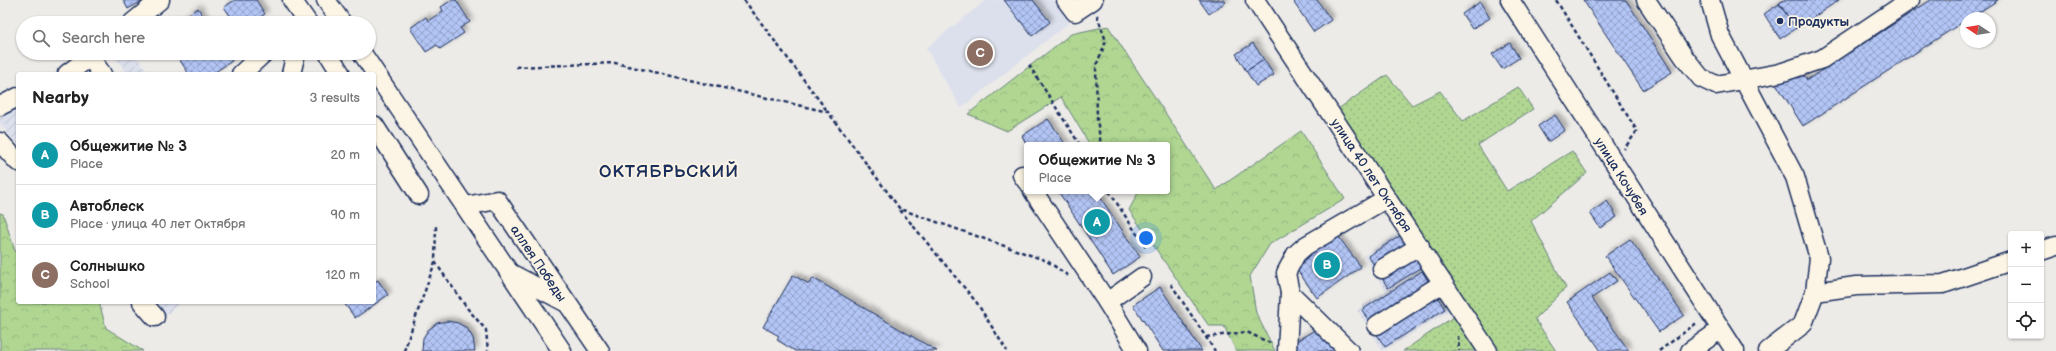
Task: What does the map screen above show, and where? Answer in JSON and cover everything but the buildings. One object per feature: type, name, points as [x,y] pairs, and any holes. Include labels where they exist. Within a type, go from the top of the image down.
[{"type":"street","points":[[141,16],[160,0]]},
{"type":"street","points":[[292,0],[301,16]]},
{"type":"street","points":[[326,0],[337,16]]},
{"type":"street","points":[[1066,0],[1075,12],[1094,5]]},
{"type":"street","name":"улица 40 лет Октября","points":[[1255,0],[1420,246],[1488,351]]},
{"type":"street","name":"улица Кочубея","points":[[1510,0],[1734,351]]},
{"type":"street","points":[[1646,0],[1684,57],[1701,78],[1716,85],[1780,73],[1822,59],[1910,0]]},
{"type":"street","points":[[1710,0],[1720,35],[1796,177],[1819,258],[1815,292],[1803,324],[1768,351]]},
{"type":"street","points":[[70,72],[85,60]]},
{"type":"street","points":[[95,60],[101,72]]},
{"type":"street","points":[[243,72],[256,60]]},
{"type":"street","points":[[291,72],[294,60]]},
{"type":"street","points":[[332,60],[340,72]]},
{"type":"street","points":[[367,60],[375,72]]},
{"type":"street","points":[[376,74],[559,346],[579,323]]},
{"type":"street","points":[[0,106],[16,98]]},
{"type":"street","points":[[376,128],[419,195]]},
{"type":"street","points":[[0,142],[16,160]]},
{"type":"street","points":[[1035,194],[1107,302],[1137,351]]},
{"type":"street","points":[[1280,348],[1290,293],[1286,273],[1296,254],[1305,246],[1388,198]]},
{"type":"street","name":"аллея Победы","points":[[466,206],[497,200],[579,323],[599,350]]},
{"type":"street","points":[[1382,269],[1420,246]]},
{"type":"street","points":[[2044,250],[2056,246]]},
{"type":"street","points":[[1815,292],[1856,286],[1943,284],[2008,262]]},
{"type":"street","points":[[510,272],[567,304]]},
{"type":"street","points":[[1107,302],[1142,277]]},
{"type":"street","points":[[1377,325],[1443,283]]},
{"type":"street","points":[[1290,293],[1349,351]]},
{"type":"street","points":[[144,304],[155,317]]},
{"type":"street","points":[[1690,351],[1720,330]]},
{"type":"path","points":[[744,0],[900,209],[977,303],[1007,351]]},
{"type":"path","points":[[1556,0],[1636,131]]},
{"type":"path","points":[[1094,5],[1106,41],[1096,66],[1097,119],[1101,142]]},
{"type":"path","points":[[516,66],[615,64],[828,112]]},
{"type":"path","points":[[1029,65],[1078,142]]},
{"type":"path","points":[[1111,194],[1146,248]]},
{"type":"path","points":[[900,209],[1047,261],[1071,277]]},
{"type":"path","points":[[404,351],[435,262],[436,226]]},
{"type":"path","points":[[435,262],[467,308],[486,330],[488,351]]},
{"type":"path","points":[[1171,284],[1215,351]]},
{"type":"path","points":[[1206,337],[1247,332],[1280,348]]},
{"type":"shaded area","points":[[986,0],[1054,0],[1070,22],[961,108],[926,48]]},
{"type":"shaded area","points":[[117,60],[139,60],[148,72],[126,72]]},
{"type":"shaded area","points":[[16,101],[16,143],[0,124],[0,112]]},
{"type":"shaded area","points":[[1401,232],[1450,310],[1383,351],[1357,310],[1386,291],[1364,256]]},
{"type":"shaded area","points":[[155,304],[179,304],[165,316]]},
{"type":"green space","points":[[1108,26],[1216,190],[1301,131],[1345,199],[1270,244],[1250,276],[1256,313],[1275,351],[1236,351],[1224,326],[1209,326],[1129,210],[1137,194],[1170,194],[1170,142],[1088,142],[1061,97],[1007,131],[968,114],[1071,34]]},
{"type":"green space","points":[[1387,75],[1412,105],[1440,91],[1463,121],[1518,87],[1533,109],[1478,145],[1507,191],[1572,151],[1587,173],[1531,221],[1566,288],[1535,319],[1556,351],[1496,351],[1338,109]]},
{"type":"green space","points":[[0,213],[3,214],[16,251],[16,304],[100,304],[106,328],[143,351],[0,351]]},
{"type":"green space","points":[[1458,314],[1483,351],[1403,351]]},
{"type":"place","name":"Продукты","points":[[1780,21]]},
{"type":"place","name":"Солнышко","points":[[980,53]]},
{"type":"place","name":"Общежитие № 3","points":[[1097,222]]},
{"type":"place","name":"Автоблеск","points":[[1327,265]]},
{"type":"district","name":"ОКТЯБРЬСКИЙ","points":[[669,171]]}]
